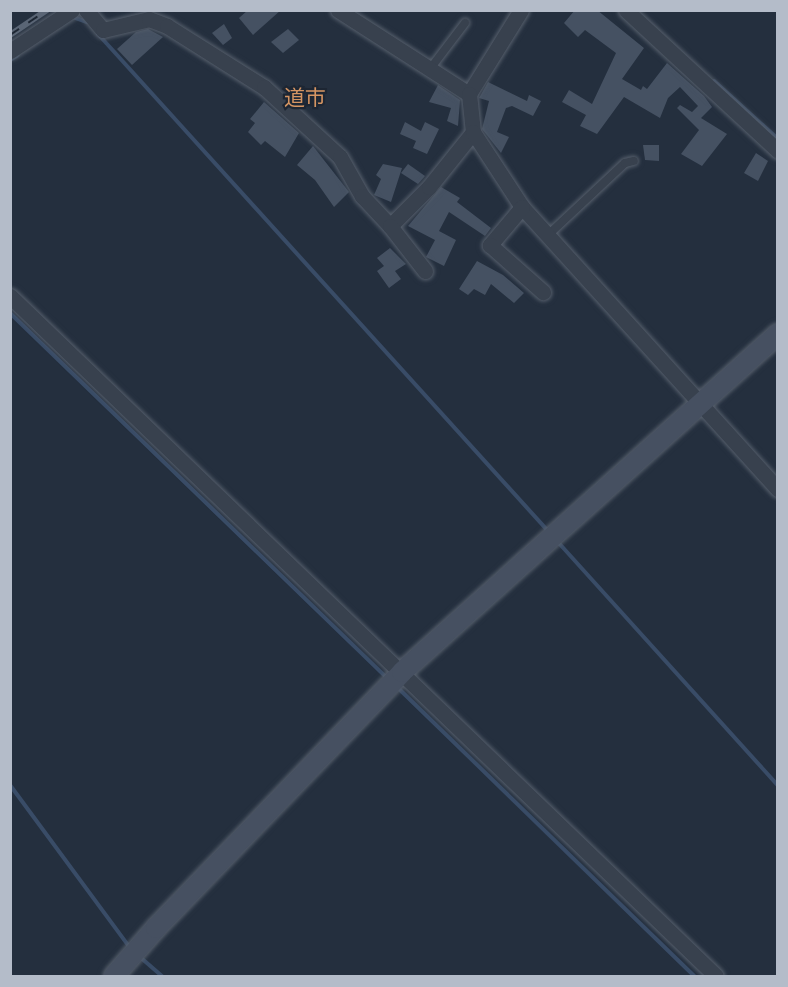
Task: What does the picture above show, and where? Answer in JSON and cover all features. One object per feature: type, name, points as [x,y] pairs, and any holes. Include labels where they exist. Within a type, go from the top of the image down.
[{"type":"street","points":[[10,51],[72,10]]},
{"type":"street","points":[[86,10],[103,30],[149,19],[167,26],[264,87],[340,157],[362,196],[390,226],[425,271]]},
{"type":"street","points":[[338,10],[469,94]]},
{"type":"street","points":[[521,10],[469,94],[473,132],[522,207],[777,489]]},
{"type":"street","points":[[626,10],[777,151]]},
{"type":"street","points":[[390,226],[429,187],[473,132]]},
{"type":"street","points":[[522,207],[490,245],[543,292]]},
{"type":"street","points":[[10,296],[716,976]]},
{"type":"street","points":[[114,976],[156,928],[402,672],[777,334]]},
{"type":"lane","points":[[429,70],[465,23]]},
{"type":"lane","points":[[548,235],[625,163],[634,161]]},
{"type":"building","points":[[248,10],[281,10],[253,35],[239,18]]},
{"type":"building","points":[[575,10],[597,10],[644,48],[622,79],[641,90],[643,86],[647,89],[667,63],[704,96],[712,107],[701,118],[727,134],[702,166],[681,154],[699,130],[677,108],[680,105],[692,112],[698,106],[680,87],[668,98],[660,118],[624,97],[597,134],[580,126],[586,115],[562,102],[569,90],[592,104],[616,53],[585,30],[578,37],[564,23]]},
{"type":"building","points":[[224,24],[232,38],[223,45],[212,33]]},
{"type":"building","points":[[148,29],[163,37],[132,65],[117,49],[136,32]]},
{"type":"building","points":[[288,29],[299,40],[283,53],[271,42]]},
{"type":"building","points":[[488,82],[527,101],[529,95],[541,101],[533,116],[512,106],[506,108],[497,132],[509,137],[501,153],[482,129],[489,101],[479,98]]},
{"type":"building","points":[[438,85],[460,100],[458,126],[447,121],[451,108],[429,102]]},
{"type":"building","points":[[264,102],[299,133],[285,157],[265,141],[261,145],[248,132],[255,123],[250,119]]},
{"type":"building","points":[[405,122],[421,131],[425,122],[439,129],[427,154],[413,148],[416,141],[400,134]]},
{"type":"building","points":[[643,145],[659,145],[659,161],[645,160]]},
{"type":"building","points":[[313,146],[349,192],[334,207],[315,180],[297,165]]},
{"type":"building","points":[[756,153],[768,161],[758,181],[744,173]]},
{"type":"building","points":[[383,164],[402,168],[391,202],[374,195],[381,179],[376,175]]},
{"type":"building","points":[[408,164],[425,176],[418,184],[401,173]]},
{"type":"building","points":[[441,187],[460,198],[457,202],[491,228],[485,236],[449,212],[439,231],[456,240],[444,266],[426,257],[435,240],[408,226]]},
{"type":"building","points":[[390,248],[406,264],[395,271],[401,279],[389,288],[377,271],[384,266],[377,258]]},
{"type":"building","points":[[477,261],[503,275],[524,293],[514,303],[491,284],[485,295],[474,289],[468,295],[459,289]]},
{"type":"waterway","points":[[73,17],[87,22]]},
{"type":"waterway","points":[[98,34],[548,531]]},
{"type":"waterway","points":[[10,60],[18,55]]},
{"type":"waterway","points":[[714,81],[778,139]]},
{"type":"waterway","points":[[10,313],[388,679]]},
{"type":"waterway","points":[[557,541],[778,786]]},
{"type":"waterway","points":[[396,686],[694,976]]},
{"type":"waterway","points":[[10,785],[130,948]]},
{"type":"waterway","points":[[140,957],[162,976]]},
{"type":"railway","points":[[10,35],[47,10]]},
{"type":"district","name":"道市","points":[[305,97]]}]
